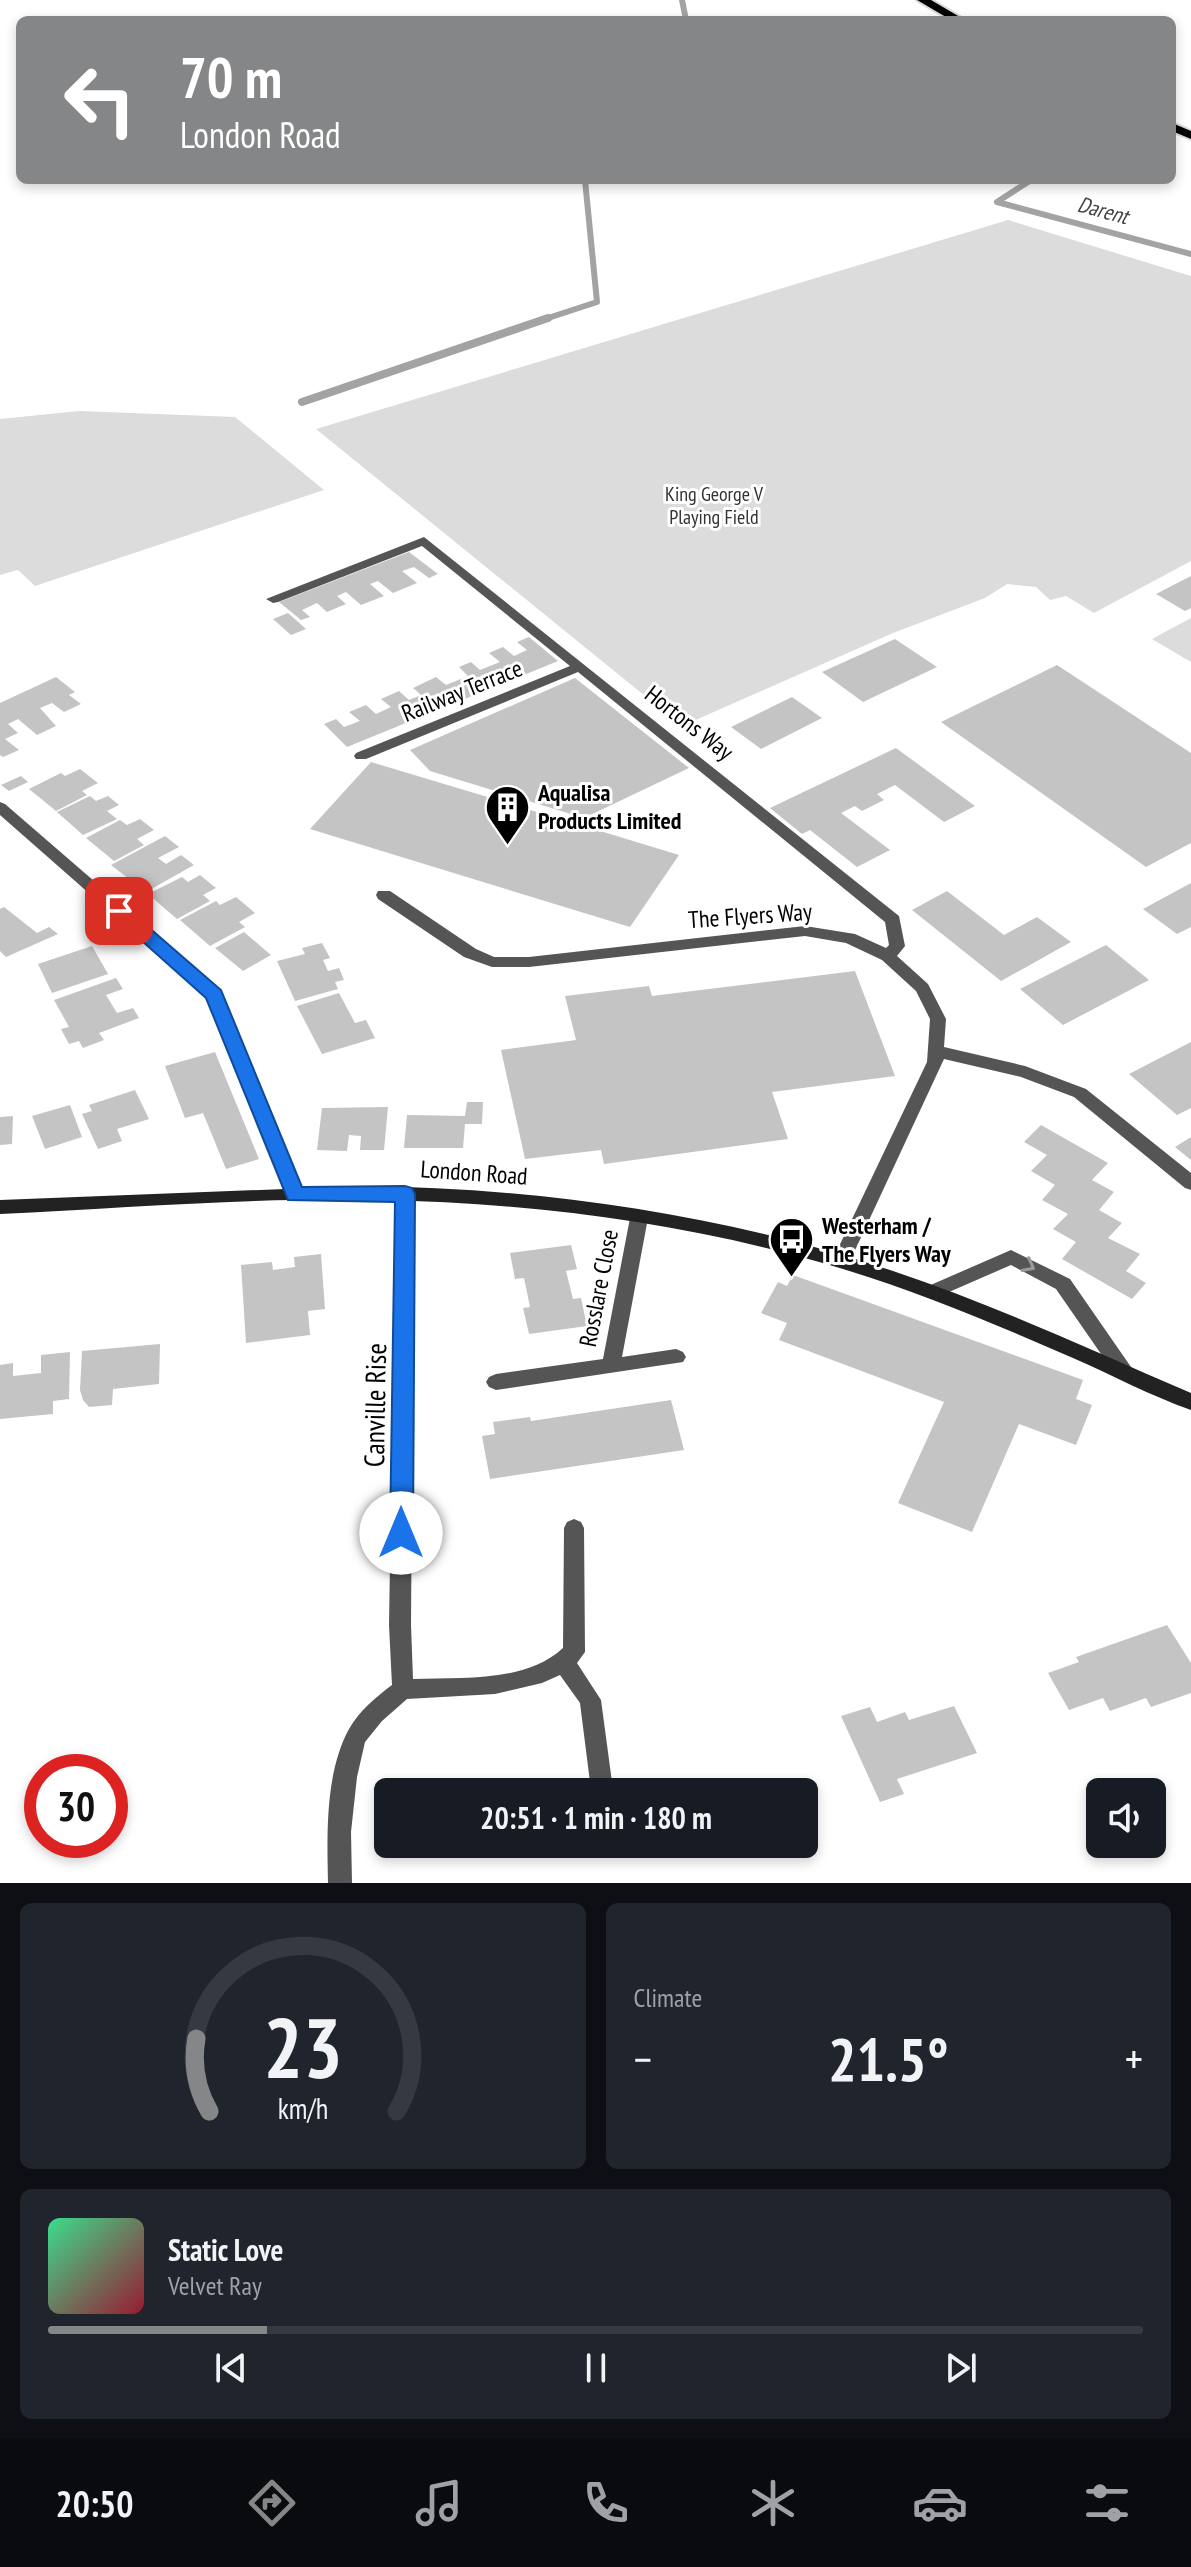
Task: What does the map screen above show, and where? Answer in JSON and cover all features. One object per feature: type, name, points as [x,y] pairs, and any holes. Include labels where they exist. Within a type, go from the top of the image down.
[{"type":"main road","points":[[923,0],[952,16]]},
{"type":"street","name":"Hortons Way","points":[[273,599],[424,541],[893,920],[897,946],[888,956]]},
{"type":"street","name":"Railway Terrace","points":[[361,756],[579,667]]},
{"type":"street","points":[[0,807],[214,994],[295,1195]]},
{"type":"street","name":"The Flyers Way","points":[[384,895],[470,953],[492,962],[529,962],[805,931],[849,938],[888,956],[922,988],[938,1019],[935,1062],[841,1261]]},
{"type":"street","points":[[936,1051],[1025,1072],[1080,1093],[1191,1183]]},
{"type":"street","name":"London Road","points":[[0,1207],[295,1195],[405,1194],[543,1204],[639,1218],[739,1235],[841,1261],[933,1292],[1191,1402]]},
{"type":"street","name":"Canville Rise","points":[[403,1689],[400,1625],[405,1194]]},
{"type":"street","name":"Rosslare Close","points":[[611,1367],[639,1218]]},
{"type":"street","points":[[933,1292],[1011,1257],[1063,1284],[1124,1372]]},
{"type":"street","name":"Rosslare Close","points":[[496,1382],[676,1357]]},
{"type":"street","points":[[340,1883],[338,1841],[354,1743],[382,1705],[403,1689],[514,1681],[546,1674],[565,1664],[574,1652],[574,1528]]},
{"type":"street","points":[[565,1664],[590,1700],[600,1778]]},
{"type":"green space","name":"King George V Playing Field","points":[[1008,220],[1191,276],[1191,561],[1094,613],[1066,596],[1050,600],[1036,587],[1007,584],[985,598],[893,633],[682,726],[316,429]]},
{"type":"green space","points":[[79,411],[235,417],[324,490],[35,586],[18,570],[0,575],[0,419]]},
{"type":"green space","points":[[1191,618],[1191,662],[1152,639]]},
{"type":"building","points":[[409,552],[438,574],[429,578],[414,567],[402,571],[417,583],[393,593],[378,581],[370,584],[384,596],[361,605],[346,592],[337,596],[346,604],[327,612],[317,603],[302,610],[310,617],[301,620],[279,602]]},
{"type":"building","points":[[1191,576],[1191,608],[1185,611],[1156,594]]},
{"type":"building","points":[[288,613],[306,629],[291,635],[273,619]]},
{"type":"building","points":[[529,637],[558,661],[347,747],[324,724],[336,719],[344,727],[360,721],[349,712],[366,705],[376,714],[391,707],[381,699],[399,691],[409,700],[421,695],[413,688],[436,677],[446,685],[468,676],[459,667],[471,662],[480,670],[500,662],[489,653],[503,647],[514,656],[527,650],[517,642]]},
{"type":"building","points":[[895,639],[937,667],[863,702],[822,672]]},
{"type":"building","points":[[1057,665],[1191,753],[1191,843],[1146,867],[941,722]]},
{"type":"building","points":[[56,677],[75,692],[69,695],[81,704],[64,712],[52,703],[40,708],[56,726],[37,735],[18,719],[8,724],[18,733],[5,739],[19,750],[3,757],[0,755],[0,703]]},
{"type":"building","points":[[575,678],[689,768],[584,818],[430,771],[410,750]]},
{"type":"building","points":[[792,697],[822,718],[761,749],[731,727]]},
{"type":"building","points":[[896,748],[975,806],[944,822],[895,785],[877,794],[884,800],[862,811],[855,806],[841,813],[890,850],[857,867],[810,830],[802,834],[770,808]]},
{"type":"building","name":"Aqualisa Products Limited","points":[[371,762],[679,855],[630,927],[310,829]]},
{"type":"building","points":[[80,769],[98,783],[82,791],[87,795],[56,811],[29,789],[61,773],[65,776]]},
{"type":"building","points":[[21,776],[28,782],[9,791],[1,785]]},
{"type":"building","points":[[90,796],[96,801],[108,796],[119,805],[107,811],[117,819],[83,835],[57,812]]},
{"type":"building","points":[[140,819],[154,830],[137,839],[144,845],[114,861],[86,838],[120,820],[127,825]]},
{"type":"building","points":[[165,836],[179,847],[158,858],[166,864],[181,855],[194,865],[146,892],[111,865]]},
{"type":"building","points":[[200,875],[216,888],[203,895],[210,901],[177,919],[148,894],[182,877],[188,882]]},
{"type":"building","points":[[1191,883],[1191,927],[1177,934],[1143,909]]},
{"type":"building","points":[[947,891],[1004,935],[1037,917],[1071,942],[1001,981],[912,910]]},
{"type":"building","points":[[236,897],[255,913],[239,922],[245,927],[210,946],[180,920],[216,901],[220,905]]},
{"type":"building","points":[[4,907],[37,933],[49,927],[58,934],[6,957],[0,951],[0,909]]},
{"type":"building","points":[[244,932],[271,955],[243,971],[215,948]]},
{"type":"building","points":[[322,943],[330,958],[323,960],[328,971],[339,968],[344,980],[335,982],[338,989],[295,1001],[277,961],[305,954],[302,948]]},
{"type":"building","points":[[1106,945],[1149,980],[1063,1025],[1020,989]]},
{"type":"building","points":[[92,946],[108,974],[52,993],[38,964]]},
{"type":"building","points":[[855,971],[895,1076],[772,1092],[788,1139],[604,1164],[601,1150],[525,1159],[501,1050],[576,1040],[565,996],[649,986],[652,996]]},
{"type":"building","points":[[116,978],[123,989],[106,995],[117,1013],[133,1008],[139,1018],[99,1033],[104,1040],[83,1048],[79,1041],[69,1044],[61,1029],[69,1027],[54,1000]]},
{"type":"building","points":[[339,993],[355,1023],[366,1020],[375,1038],[322,1054],[297,1006]]},
{"type":"building","points":[[1191,1042],[1191,1108],[1177,1115],[1129,1074]]},
{"type":"building","points":[[215,1052],[259,1159],[226,1169],[203,1113],[185,1118],[165,1066]]},
{"type":"building","points":[[135,1090],[149,1119],[117,1129],[122,1141],[98,1149],[82,1114],[92,1111],[89,1105]]},
{"type":"building","points":[[467,1102],[483,1102],[482,1124],[465,1124],[463,1148],[404,1148],[407,1115],[465,1116]]},
{"type":"building","points":[[70,1105],[82,1137],[45,1149],[32,1116]]},
{"type":"building","points":[[388,1107],[384,1150],[360,1150],[361,1136],[349,1135],[347,1151],[317,1150],[322,1108]]},
{"type":"building","points":[[13,1116],[12,1144],[0,1145],[0,1117]]},
{"type":"building","points":[[1041,1125],[1108,1163],[1092,1180],[1114,1192],[1099,1210],[1122,1223],[1108,1238],[1140,1254],[1126,1271],[1146,1283],[1132,1299],[1062,1259],[1076,1242],[1053,1229],[1068,1214],[1042,1200],[1055,1185],[1031,1171],[1047,1155],[1024,1142]]},
{"type":"building","points":[[1191,1137],[1191,1160],[1175,1147]]},
{"type":"building","points":[[571,1245],[577,1269],[566,1271],[573,1299],[581,1298],[587,1326],[529,1334],[523,1308],[530,1307],[524,1278],[515,1279],[510,1253]]},
{"type":"building","points":[[321,1254],[325,1309],[308,1311],[310,1335],[246,1343],[241,1265],[272,1262],[273,1270],[295,1267],[294,1257]]},
{"type":"building","points":[[793,1275],[1083,1380],[1076,1399],[1092,1405],[1076,1445],[1019,1424],[972,1532],[898,1503],[944,1402],[779,1340],[787,1323],[761,1313],[778,1282],[787,1286]]},
{"type":"building","points":[[160,1344],[159,1384],[113,1389],[112,1405],[89,1407],[83,1400],[80,1390],[82,1351]]},
{"type":"building","points":[[70,1352],[69,1399],[53,1401],[53,1414],[0,1419],[0,1365],[13,1363],[13,1376],[41,1373],[41,1355]]},
{"type":"building","points":[[671,1400],[684,1450],[490,1479],[482,1436],[495,1434],[493,1422],[530,1417],[531,1421]]},
{"type":"building","points":[[1167,1625],[1191,1663],[1191,1693],[1151,1707],[1146,1698],[1110,1711],[1103,1698],[1069,1710],[1048,1673],[1079,1662],[1076,1657]]},
{"type":"building","points":[[954,1706],[977,1753],[897,1779],[904,1794],[880,1802],[841,1716],[870,1707],[877,1722],[905,1712],[909,1720]]},
{"type":"waterway","name":"Darent","points":[[682,0],[685,16]]},
{"type":"waterway","points":[[545,319],[597,302],[585,184]]},
{"type":"waterway","name":"Darent","points":[[1025,184],[997,202],[1191,254]]},
{"type":"waterway","points":[[302,402],[545,319]]},
{"type":"place","name":"Aqualisa Products Limited","points":[[507,846]]},
{"type":"place","name":"Westerham / The Flyers Way","points":[[791,1279]]},
{"type":"route","points":[[119,911],[214,994],[295,1195],[405,1194],[401,1533]]}]
